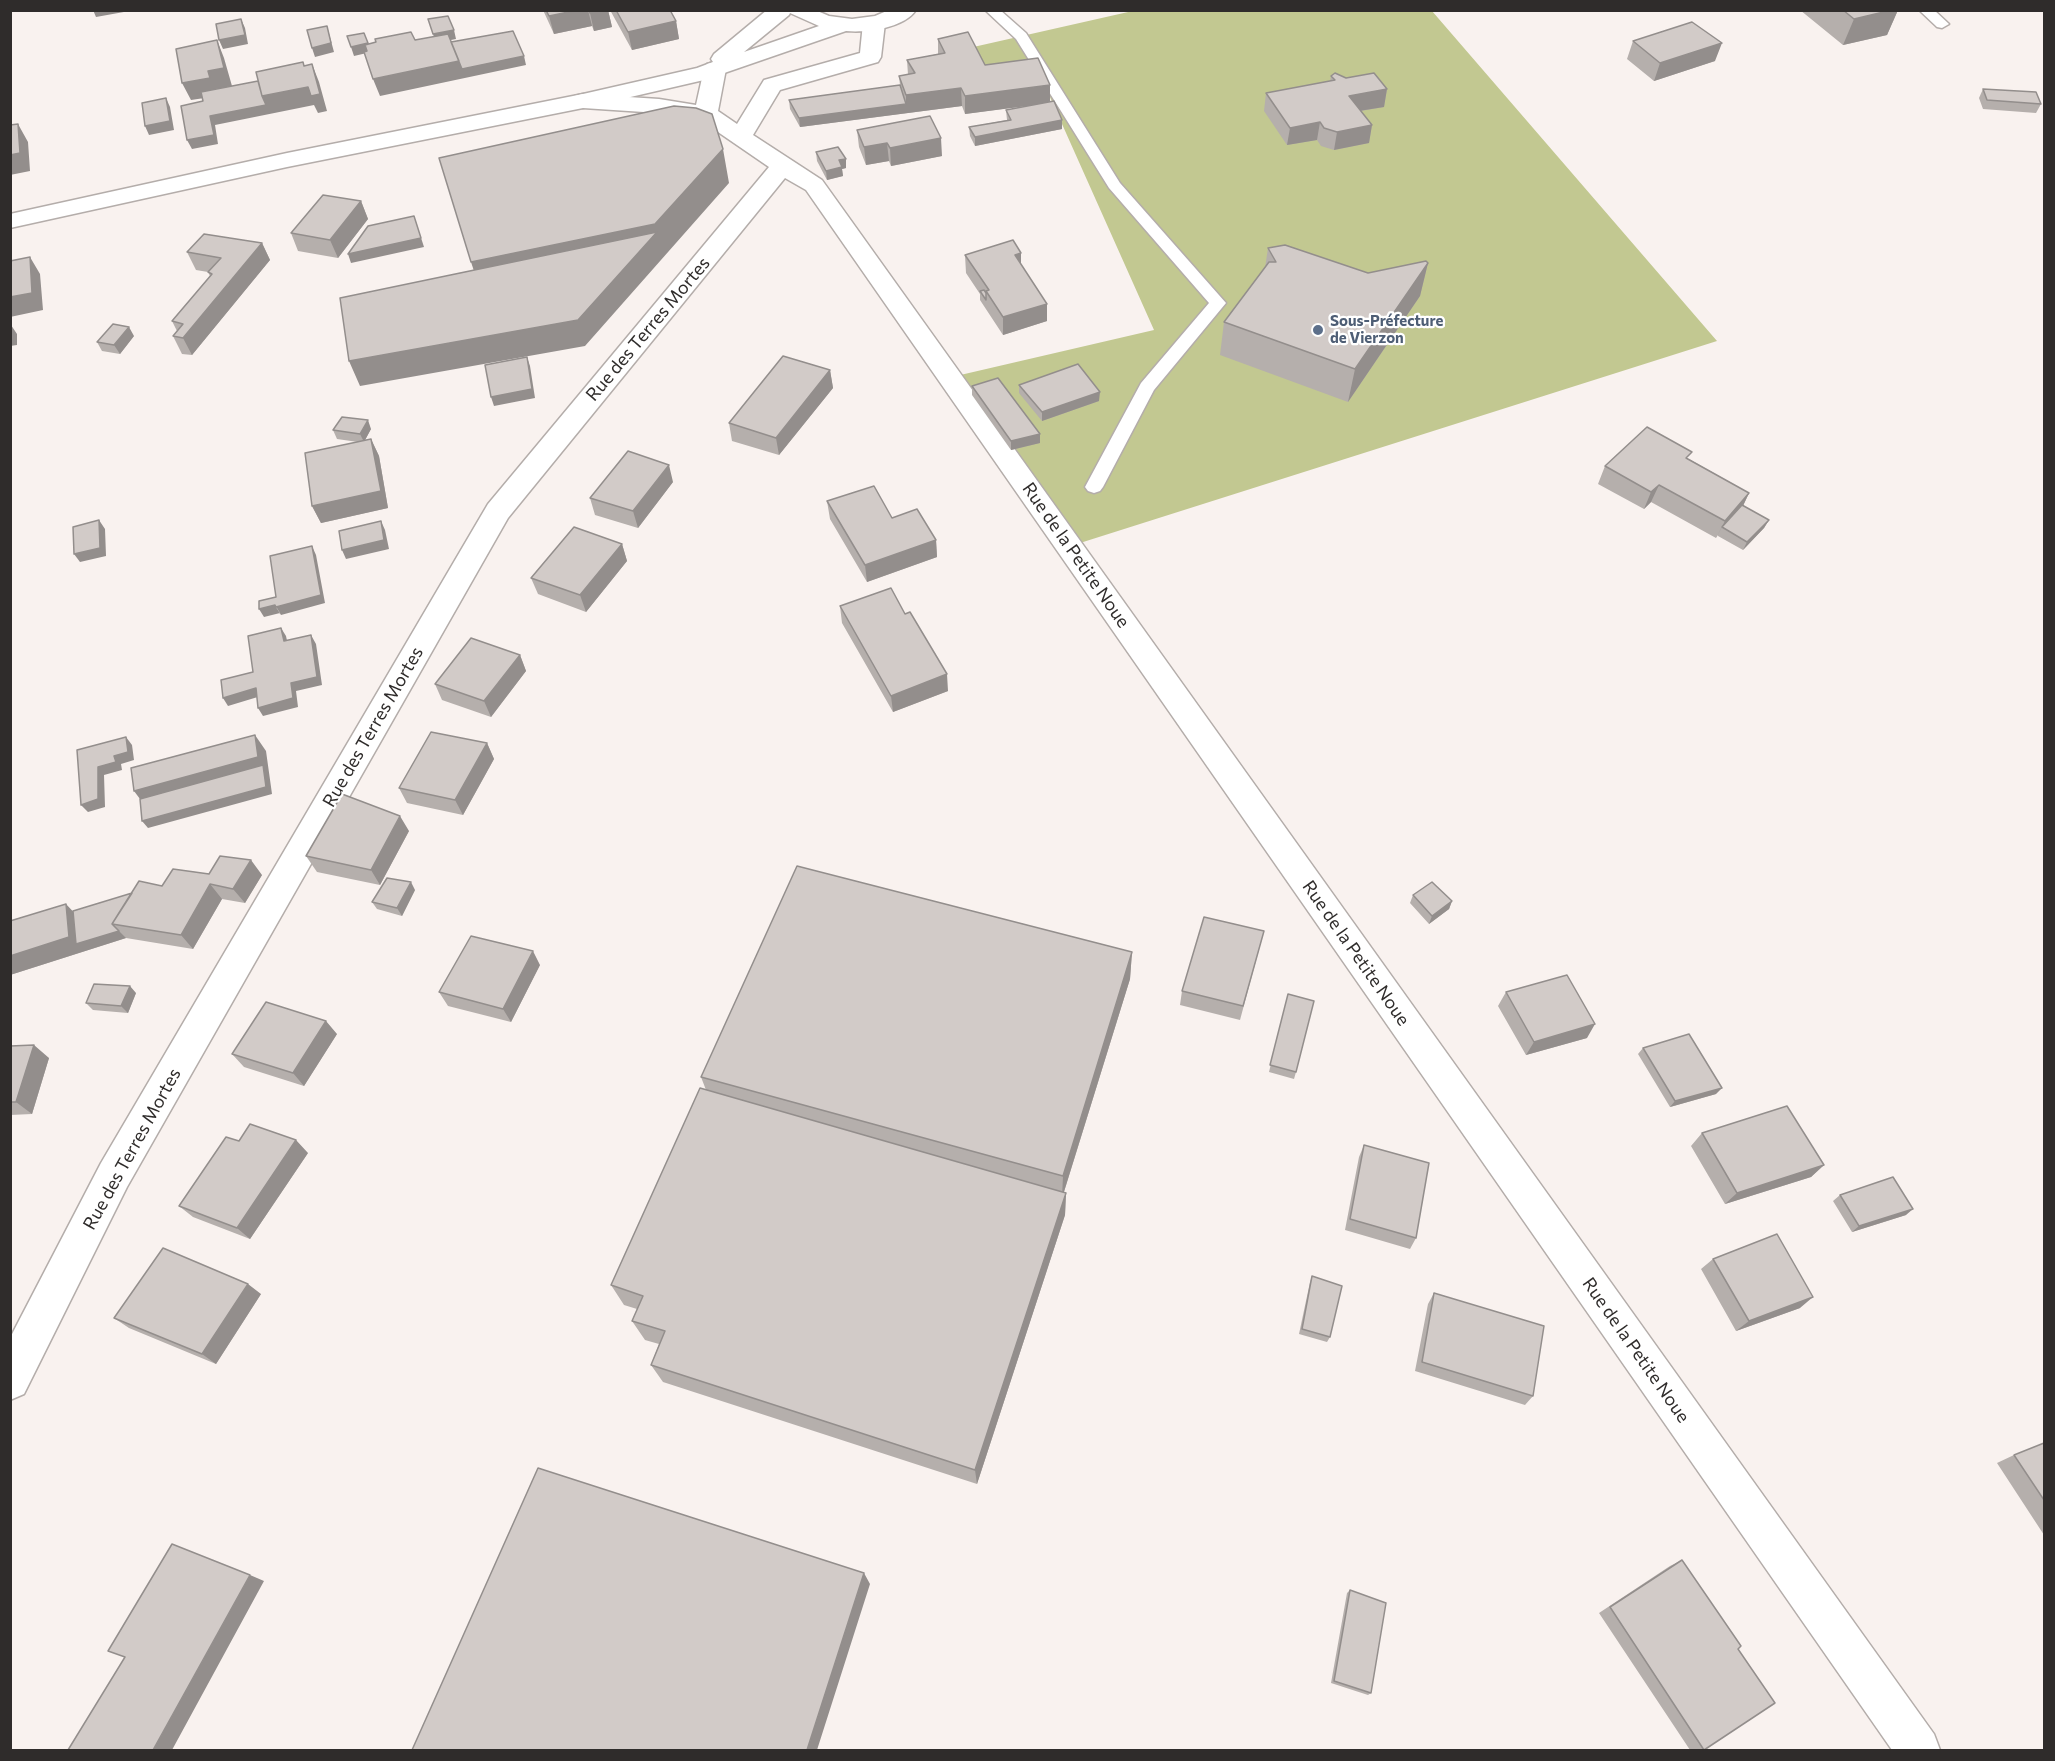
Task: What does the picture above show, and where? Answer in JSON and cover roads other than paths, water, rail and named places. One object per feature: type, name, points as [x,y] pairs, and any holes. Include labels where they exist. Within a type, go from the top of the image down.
[{"type":"street","points":[[706,113],[710,71],[781,10]]},
{"type":"street","points":[[798,10],[810,18],[843,25]]},
{"type":"street","points":[[10,222],[287,160],[583,101],[710,71],[843,25],[874,23],[890,19],[906,10]]},
{"type":"street","points":[[741,137],[772,85],[870,57],[874,23]]},
{"type":"street","points":[[583,101],[659,106],[706,113],[783,166]]},
{"type":"street","name":"Rue des Terres Mortes","points":[[10,1380],[114,1175],[498,511],[783,166]]},
{"type":"street","name":"Rue de la Petite Noue","points":[[783,166],[814,185],[1918,1750]]},
{"type":"lane","points":[[992,10],[1021,36],[1114,185],[1218,303],[1147,387],[1094,487]]},
{"type":"lane","points":[[1925,10],[1942,24]]},
{"type":"place","name":"Sous-Préfecture de Vierzon","points":[[1318,330]]}]
